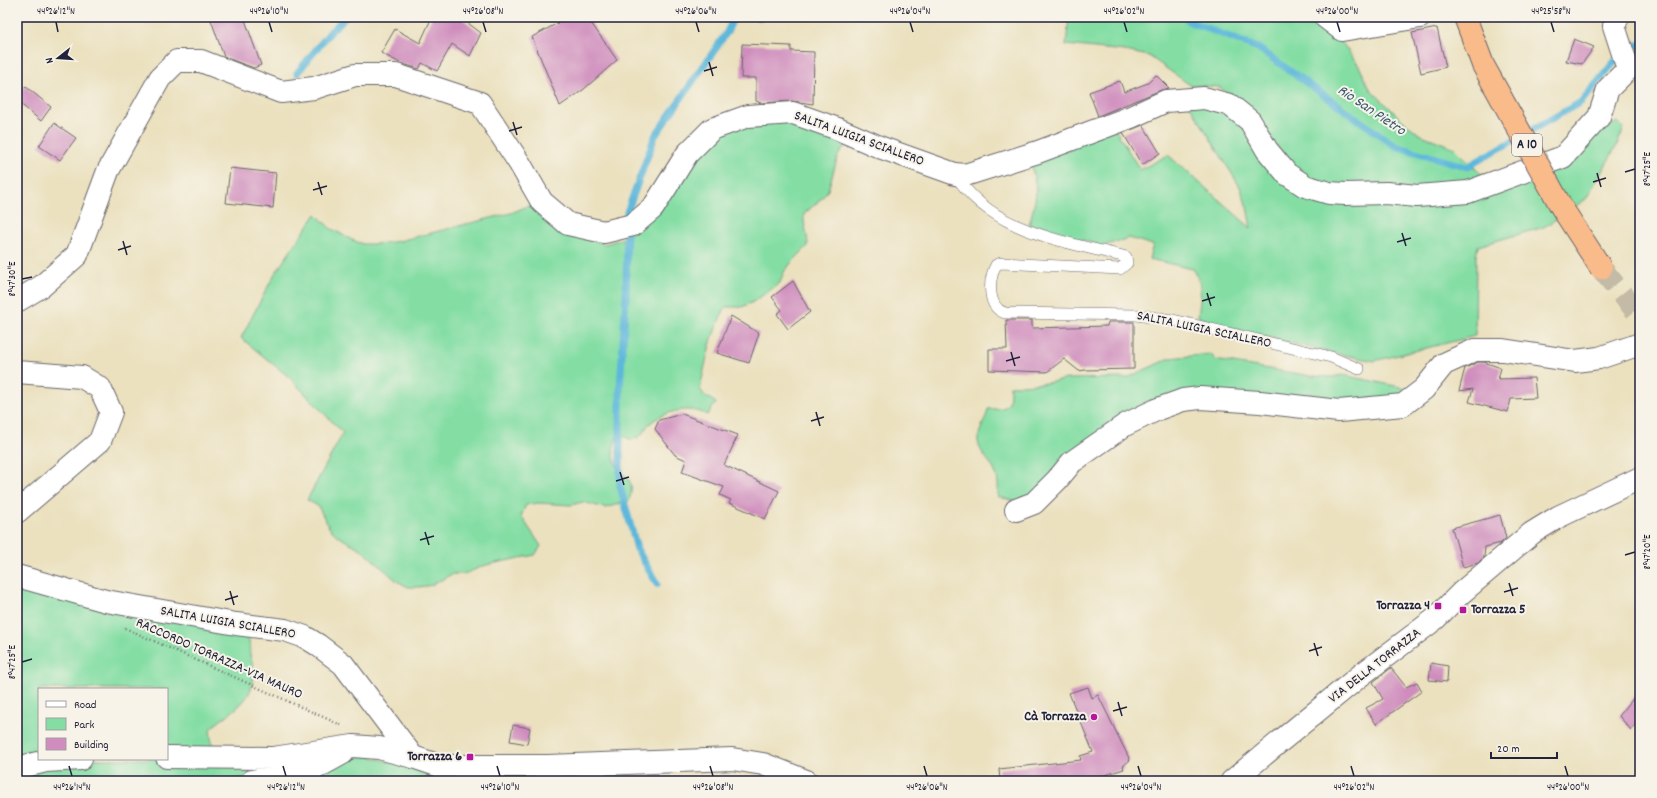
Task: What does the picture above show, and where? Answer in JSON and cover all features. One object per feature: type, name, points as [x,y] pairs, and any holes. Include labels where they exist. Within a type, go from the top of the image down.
[{"type":"highway","name":"A 10","points":[[1465,17],[1483,65],[1562,208],[1601,268]]},
{"type":"street","points":[[1325,17],[1342,30],[1420,17]]},
{"type":"street","name":"SALITA LUIGIA SCIALLERO","points":[[17,301],[42,286],[77,255],[108,171],[160,78],[177,61],[202,61],[281,92],[314,88],[356,75],[396,75],[480,103],[520,164],[542,202],[568,224],[604,232],[633,225],[653,208],[687,154],[712,129],[748,116],[793,113],[838,129],[882,148],[955,174],[965,175],[1038,152],[1131,117],[1166,101],[1204,98],[1230,105],[1250,121],[1267,150],[1287,174],[1305,186],[1328,193],[1345,194],[1387,193],[1417,196],[1468,192],[1563,157],[1599,117],[1608,89],[1628,69],[1616,22]]},
{"type":"street","points":[[1016,510],[1034,503],[1057,480],[1072,462],[1125,425],[1158,409],[1183,400],[1200,398],[1260,402],[1340,411],[1403,405],[1424,389],[1444,364],[1475,350],[1503,350],[1575,361],[1599,358],[1640,344]]},
{"type":"street","points":[[17,372],[82,377],[100,388],[111,412],[100,441],[17,512]]},
{"type":"street","name":"VIA DELLA TORRAZZA","points":[[1232,781],[1361,676],[1435,619],[1461,593],[1532,534],[1558,517],[1640,478]]},
{"type":"street","name":"SALITA LUIGIA SCIALLERO","points":[[17,576],[106,601],[236,624],[285,630],[305,637],[318,645],[342,664],[413,757]]},
{"type":"street","points":[[252,781],[314,769],[350,737]]},
{"type":"street","points":[[168,757],[273,758],[350,737],[378,748],[440,766],[548,774],[732,759],[763,764],[806,781]]},
{"type":"street","points":[[17,768],[46,761],[64,760]]},
{"type":"lane","name":"SALITA LUIGIA SCIALLERO","points":[[955,174],[963,188],[995,214],[1033,233],[1126,257],[1127,260],[1127,263],[1120,269],[1001,263],[996,265],[992,272],[991,287],[993,304],[999,311],[1004,313],[1136,315],[1165,319],[1331,357],[1359,369]]},
{"type":"path","name":"RACCORDO TORRAZZA-VIA MAURO","points":[[118,625],[350,737]]},
{"type":"green space","points":[[737,17],[787,17],[759,20]]},
{"type":"green space","points":[[1069,17],[1311,17],[1343,44],[1359,66],[1370,89],[1401,119],[1419,134],[1455,148],[1480,173],[1514,188],[1578,151],[1600,131],[1618,122],[1624,128],[1616,147],[1586,199],[1544,227],[1478,246],[1476,256],[1475,336],[1374,361],[1319,350],[1220,325],[1198,317],[1200,287],[1199,281],[1193,269],[1149,259],[1153,245],[1129,238],[1103,246],[1029,225],[1034,206],[1036,186],[1029,160],[1115,129],[1140,170],[1168,155],[1251,228],[1247,207],[1240,187],[1189,104],[1219,108],[1236,119],[1293,191],[1302,198],[1303,178],[1239,100],[1219,87],[1190,85],[1149,56],[1125,51],[1066,45]]},
{"type":"green space","points":[[783,119],[846,144],[838,156],[828,190],[821,199],[804,214],[808,246],[784,272],[780,283],[753,302],[742,307],[726,307],[716,326],[700,389],[704,395],[716,403],[707,415],[693,410],[669,413],[655,419],[647,426],[639,437],[631,440],[620,434],[617,438],[613,447],[614,458],[617,467],[629,480],[631,491],[629,501],[605,508],[583,502],[571,505],[538,503],[526,505],[521,516],[541,546],[535,555],[486,565],[464,574],[452,574],[432,585],[420,587],[408,587],[397,581],[361,549],[339,537],[330,529],[318,506],[307,500],[343,433],[289,377],[241,338],[274,275],[316,214],[330,228],[352,240],[363,244],[376,244],[399,241],[511,213],[535,203],[571,232],[605,244],[628,237],[724,128]]},
{"type":"green space","points":[[1211,354],[1215,360],[1311,376],[1332,377],[1343,375],[1400,387],[1409,391],[1408,394],[1368,402],[1189,394],[1037,492],[1015,501],[998,497],[996,475],[979,445],[978,438],[988,409],[1005,407],[1009,402],[1010,386],[1047,383],[1067,379],[1127,378],[1170,358]]},
{"type":"green space","points":[[17,588],[46,594],[57,599],[63,593],[245,633],[249,642],[253,666],[251,689],[241,704],[210,729],[213,752],[285,771],[229,781],[17,781]]},
{"type":"green space","points":[[367,756],[421,770],[436,781],[277,781],[344,764],[354,757]]},
{"type":"building","points":[[210,17],[244,17],[261,65],[254,68],[224,57]]},
{"type":"building","points":[[432,17],[460,17],[481,33],[470,56],[452,44],[437,71],[422,63],[419,69],[400,63],[381,53],[395,29],[420,43]]},
{"type":"building","points":[[553,17],[587,17],[617,60],[583,90],[560,106],[532,37],[558,23]]},
{"type":"building","points":[[1437,28],[1446,67],[1421,73],[1412,33]]},
{"type":"building","points":[[1574,39],[1594,47],[1582,64],[1566,61]]},
{"type":"building","points":[[742,44],[791,46],[791,51],[814,52],[813,104],[792,101],[761,103],[756,101],[756,78],[741,78]]},
{"type":"building","points":[[1156,75],[1169,88],[1098,116],[1089,92],[1120,81],[1124,92],[1148,83]]},
{"type":"building","points":[[25,86],[51,107],[41,121],[17,101],[17,96]]},
{"type":"building","points":[[54,123],[76,138],[60,160],[39,146]]},
{"type":"building","points":[[1143,125],[1160,153],[1142,165],[1123,133]]},
{"type":"building","points":[[230,168],[276,173],[273,208],[226,203]]},
{"type":"building","points":[[793,281],[810,312],[788,329],[777,314],[782,310],[772,297]]},
{"type":"building","points":[[731,316],[759,333],[749,363],[717,353]]},
{"type":"building","points":[[1006,320],[1032,320],[1032,328],[1107,326],[1108,322],[1134,322],[1134,369],[1079,371],[1064,359],[1047,372],[989,370],[989,349],[1007,349]]},
{"type":"building","points":[[1478,362],[1484,362],[1501,368],[1498,379],[1534,378],[1536,398],[1511,399],[1508,412],[1469,402],[1473,389],[1459,391],[1465,368]]},
{"type":"building","points":[[682,414],[738,435],[724,465],[779,491],[765,519],[729,503],[731,500],[720,495],[724,487],[682,472],[686,460],[675,455],[655,429],[659,420]]},
{"type":"building","points":[[1500,515],[1506,538],[1501,543],[1485,547],[1484,557],[1478,563],[1463,567],[1452,528]]},
{"type":"building","points":[[1431,663],[1448,666],[1447,682],[1429,680]]},
{"type":"building","points":[[1391,668],[1406,687],[1417,682],[1422,691],[1376,724],[1366,708],[1383,699],[1373,682]]},
{"type":"building","points":[[1088,687],[1092,698],[1098,695],[1130,760],[1123,766],[1124,769],[1086,781],[1000,781],[999,769],[1081,760],[1080,756],[1093,752],[1069,693]]},
{"type":"building","points":[[1640,690],[1640,718],[1631,730],[1619,716]]},
{"type":"building","points":[[513,725],[530,728],[527,744],[510,741]]},
{"type":"waterway","points":[[297,73],[332,30],[346,17]]},
{"type":"waterway","points":[[657,584],[637,549],[620,486],[620,387],[626,297],[627,212],[655,136],[727,32],[734,17]]},
{"type":"waterway","name":"Rio San Pietro","points":[[1185,17],[1188,21],[1258,48],[1395,146],[1467,167],[1581,102],[1620,55],[1640,44]]},
{"type":"tunnel","points":[[1601,268],[1640,316]]},
{"type":"place","name":"Torrazza 4","points":[[1438,606]]},
{"type":"place","name":"Torrazza 5","points":[[1463,610]]},
{"type":"place","name":"Cà Torrazza","points":[[1094,717]]},
{"type":"place","name":"Torrazza 6","points":[[470,757]]}]
